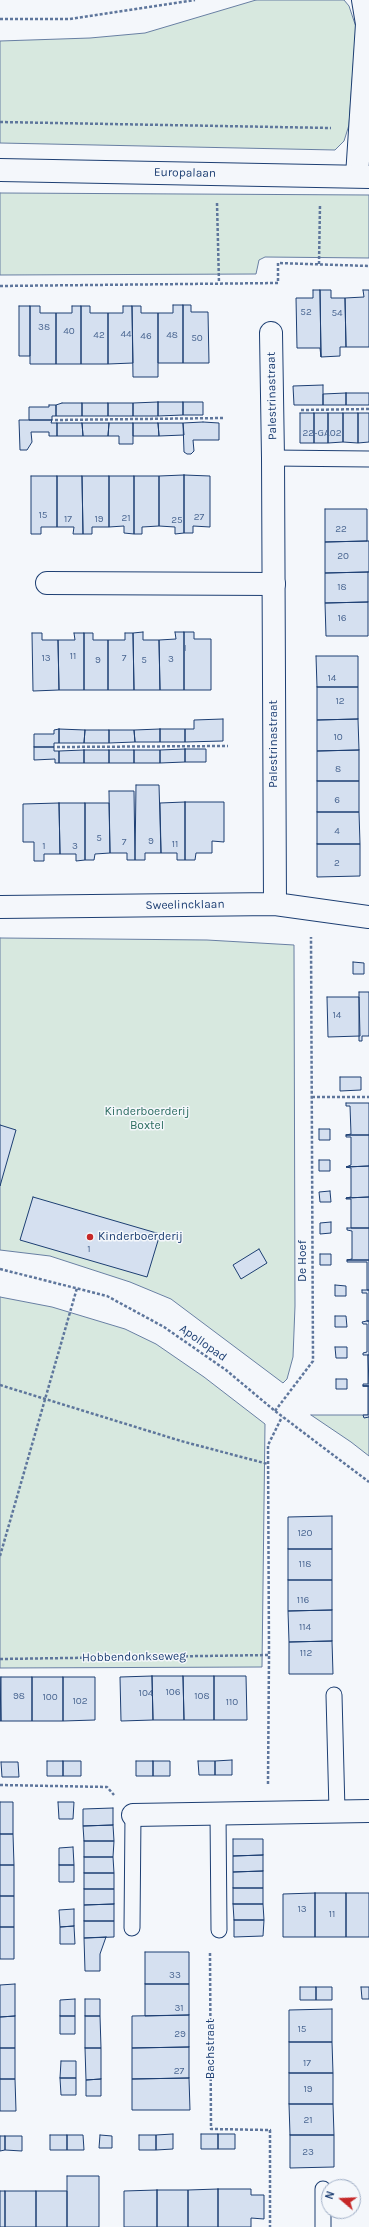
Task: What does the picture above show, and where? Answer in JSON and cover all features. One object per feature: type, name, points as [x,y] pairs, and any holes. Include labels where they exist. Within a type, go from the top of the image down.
[{"type":"street","points":[[363,0],[367,24],[360,126],[363,176]]},
{"type":"street","name":"Europalaan","points":[[0,170],[363,176]]},
{"type":"street","name":"Palestrinastraat","points":[[271,333],[274,584],[275,904]]},
{"type":"street","points":[[47,583],[274,584]]},
{"type":"street","name":"Sweelincklaan","points":[[0,907],[275,904],[369,917]]},
{"type":"street","points":[[132,1815],[369,1811]]},
{"type":"lane","name":"Palestrinastraat","points":[[273,458],[369,459]]},
{"type":"lane","points":[[334,1695],[337,1811]]},
{"type":"lane","points":[[218,1813],[219,1930]]},
{"type":"lane","points":[[132,1815],[132,1928]]},
{"type":"path","points":[[0,19],[70,19],[195,0]]},
{"type":"path","points":[[0,122],[335,128],[360,126]]},
{"type":"path","points":[[216,173],[219,283]]},
{"type":"path","points":[[319,264],[320,175]]},
{"type":"path","points":[[0,286],[278,283],[278,263],[369,266]]},
{"type":"path","points":[[272,410],[369,409]]},
{"type":"path","points":[[55,420],[225,418]]},
{"type":"path","points":[[57,747],[228,746]]},
{"type":"path","name":"De Hoef","points":[[275,1411],[312,1361],[311,908]]},
{"type":"path","points":[[311,1097],[369,1097]]},
{"type":"path","name":"Apollopad","points":[[0,1268],[107,1296],[164,1328],[226,1370],[282,1417],[369,1482]]},
{"type":"path","points":[[0,1556],[77,1288]]},
{"type":"path","points":[[0,1385],[181,1441],[268,1464]]},
{"type":"path","points":[[268,1812],[268,1445],[282,1417]]},
{"type":"path","name":"Hobbendonkseweg","points":[[0,1659],[269,1655]]},
{"type":"path","points":[[0,1785],[107,1787],[132,1815]]},
{"type":"path","name":"Bachstraat","points":[[219,1930],[210,1950],[211,2129],[270,2130],[270,2227]]},
{"type":"green space","points":[[256,0],[344,0],[349,6],[356,27],[349,125],[344,141],[335,150],[0,143],[0,41],[90,38],[145,33]]},
{"type":"green space","points":[[0,193],[369,195],[369,258],[265,257],[259,260],[256,274],[0,275]]},
{"type":"green space","name":"Kinderboerderij Boxtel","points":[[0,938],[207,940],[294,945],[295,1306],[293,1357],[287,1379],[283,1383],[171,1299],[130,1282],[50,1256],[0,1250]]},
{"type":"green space","points":[[0,1297],[52,1307],[125,1329],[156,1344],[204,1377],[265,1424],[262,1667],[0,1668]]},
{"type":"green space","points":[[311,1415],[369,1415],[369,1456],[351,1442]]},
{"type":"building","points":[[313,290],[320,290],[321,357],[320,348],[297,348],[296,298],[313,298]]},
{"type":"building","points":[[320,290],[331,290],[331,298],[345,298],[346,347],[340,347],[340,356],[321,357]]},
{"type":"building","points":[[363,290],[369,290],[369,347],[346,347],[345,298],[364,297]]},
{"type":"building","points":[[173,305],[183,305],[183,363],[158,363],[158,313],[173,313]]},
{"type":"building","points":[[183,305],[191,305],[191,312],[208,312],[209,363],[183,363]]},
{"type":"building","points":[[19,306],[30,306],[30,356],[19,356]]},
{"type":"building","points":[[30,306],[40,306],[40,313],[56,313],[56,364],[30,364]]},
{"type":"building","points":[[72,306],[81,306],[81,364],[56,364],[56,313],[72,313]]},
{"type":"building","points":[[81,306],[90,306],[90,313],[108,313],[108,364],[81,364]]},
{"type":"building","points":[[123,306],[132,306],[133,363],[108,364],[108,313],[123,313]]},
{"type":"building","points":[[132,306],[141,306],[141,313],[158,313],[158,377],[133,377]]},
{"type":"building","points":[[323,385],[323,405],[294,405],[293,386]]},
{"type":"building","points":[[346,393],[346,405],[323,405],[323,394]]},
{"type":"building","points":[[346,393],[369,393],[369,405],[346,405]]},
{"type":"building","points":[[158,402],[183,402],[183,415],[158,416]]},
{"type":"building","points":[[158,402],[158,416],[133,416],[133,403]]},
{"type":"building","points":[[183,402],[203,402],[203,415],[183,415]]},
{"type":"building","points":[[62,403],[82,403],[82,416],[56,416],[56,405]]},
{"type":"building","points":[[82,403],[108,403],[108,416],[82,416]]},
{"type":"building","points":[[108,403],[133,403],[133,416],[108,416]]},
{"type":"building","points":[[49,405],[56,405],[56,416],[52,416],[52,420],[29,420],[29,407],[49,407]]},
{"type":"building","points":[[300,413],[314,413],[314,443],[300,443]]},
{"type":"building","points":[[314,413],[328,413],[328,443],[314,443]]},
{"type":"building","points":[[328,413],[343,413],[343,442],[328,443]]},
{"type":"building","points":[[343,413],[358,413],[358,443],[343,442]]},
{"type":"building","points":[[358,413],[369,413],[369,442],[358,443]]},
{"type":"building","points":[[19,420],[52,420],[51,423],[57,423],[57,436],[49,436],[49,432],[31,432],[32,442],[27,450],[20,450]]},
{"type":"building","points":[[57,423],[82,423],[83,436],[57,436]]},
{"type":"building","points":[[82,423],[109,423],[108,436],[83,436]]},
{"type":"building","points":[[109,423],[133,423],[133,444],[119,444],[119,436],[108,436]]},
{"type":"building","points":[[133,423],[158,423],[159,436],[133,436]]},
{"type":"building","points":[[158,423],[183,423],[184,435],[159,436]]},
{"type":"building","points":[[183,423],[219,423],[219,440],[193,440],[194,451],[191,454],[187,454],[184,452]]},
{"type":"building","points":[[184,475],[184,533],[175,534],[175,527],[159,526],[159,476]]},
{"type":"building","points":[[184,475],[210,476],[210,527],[193,526],[193,533],[184,533]]},
{"type":"building","points":[[31,476],[57,476],[57,527],[41,527],[41,534],[31,534]]},
{"type":"building","points":[[57,476],[82,476],[83,534],[73,534],[74,527],[57,527]]},
{"type":"building","points":[[82,476],[109,476],[109,527],[92,527],[92,534],[83,534]]},
{"type":"building","points":[[109,476],[134,476],[134,534],[124,533],[124,526],[109,527]]},
{"type":"building","points":[[134,476],[159,476],[159,526],[142,527],[142,534],[134,534]]},
{"type":"building","points":[[325,509],[367,509],[367,541],[325,542]]},
{"type":"building","points":[[369,541],[369,572],[325,573],[325,542]]},
{"type":"building","points":[[368,572],[368,602],[325,603],[325,573]]},
{"type":"building","points":[[368,602],[368,636],[326,636],[325,603]]},
{"type":"building","points":[[143,632],[143,640],[159,640],[160,690],[134,690],[133,633]]},
{"type":"building","points":[[175,632],[184,632],[184,690],[160,690],[159,640],[176,639]]},
{"type":"building","points":[[184,632],[194,632],[194,639],[211,639],[211,690],[184,690]]},
{"type":"building","points":[[32,633],[42,633],[42,640],[58,640],[59,690],[33,691]]},
{"type":"building","points":[[74,633],[84,633],[84,690],[59,690],[58,640],[75,640]]},
{"type":"building","points":[[84,633],[93,633],[93,640],[108,640],[108,690],[84,690]]},
{"type":"building","points":[[125,633],[133,633],[134,690],[108,690],[108,640],[125,640]]},
{"type":"building","points":[[316,656],[358,656],[358,687],[317,687]]},
{"type":"building","points":[[317,687],[358,687],[358,719],[317,720]]},
{"type":"building","points":[[223,719],[223,741],[185,742],[185,729],[194,729],[194,720]]},
{"type":"building","points":[[358,719],[359,750],[317,751],[317,720]]},
{"type":"building","points":[[59,729],[59,743],[54,743],[54,747],[34,747],[34,734],[54,734],[54,730]]},
{"type":"building","points":[[59,729],[85,730],[84,743],[59,743]]},
{"type":"building","points":[[160,729],[185,729],[185,742],[160,742]]},
{"type":"building","points":[[160,729],[160,742],[135,742],[134,730]]},
{"type":"building","points":[[85,730],[109,730],[109,743],[84,743]]},
{"type":"building","points":[[109,730],[134,730],[135,742],[109,743]]},
{"type":"building","points":[[34,747],[54,747],[54,751],[59,751],[59,763],[55,763],[55,759],[34,760]]},
{"type":"building","points":[[185,749],[206,749],[206,762],[185,762]]},
{"type":"building","points":[[185,749],[185,762],[160,763],[160,750]]},
{"type":"building","points":[[84,750],[109,750],[109,763],[84,763]]},
{"type":"building","points":[[84,750],[84,763],[59,763],[59,751]]},
{"type":"building","points":[[109,750],[134,750],[134,763],[109,763]]},
{"type":"building","points":[[134,750],[160,750],[160,763],[134,763]]},
{"type":"building","points":[[359,750],[359,781],[317,781],[317,751]]},
{"type":"building","points":[[317,781],[359,781],[359,812],[317,812]]},
{"type":"building","points":[[136,785],[159,785],[161,853],[145,853],[145,860],[135,860]]},
{"type":"building","points":[[109,791],[134,791],[135,860],[127,860],[127,853],[110,853]]},
{"type":"building","points":[[185,802],[224,802],[224,842],[212,841],[212,853],[196,853],[195,860],[185,860]]},
{"type":"building","points":[[185,802],[185,860],[177,860],[177,853],[161,853],[160,803]]},
{"type":"building","points":[[59,803],[85,803],[85,860],[76,861],[76,854],[60,854]]},
{"type":"building","points":[[59,803],[60,854],[44,854],[44,861],[34,861],[34,842],[23,842],[23,804]]},
{"type":"building","points":[[85,803],[109,803],[110,853],[95,854],[94,860],[85,860]]},
{"type":"building","points":[[317,812],[359,812],[360,844],[317,844]]},
{"type":"building","points":[[317,844],[360,844],[360,876],[317,877]]},
{"type":"building","points":[[353,962],[364,963],[364,974],[353,974]]},
{"type":"building","points":[[359,992],[369,992],[369,1036],[362,1036],[362,1041],[359,1041]]},
{"type":"building","points":[[327,997],[359,997],[360,1036],[328,1037]]},
{"type":"building","points":[[340,1077],[361,1077],[361,1090],[340,1091]]},
{"type":"building","points":[[346,1103],[369,1103],[369,1135],[346,1135],[351,1134],[350,1106],[346,1106]]},
{"type":"building","points":[[0,1125],[16,1130],[0,1186]]},
{"type":"building","points":[[319,1129],[330,1129],[330,1140],[319,1140]]},
{"type":"building","points":[[346,1135],[369,1135],[369,1166],[346,1167],[351,1165],[351,1137],[346,1137]]},
{"type":"building","points":[[319,1160],[330,1160],[330,1171],[319,1171]]},
{"type":"building","points":[[369,1166],[369,1197],[346,1198],[351,1197],[351,1168],[346,1167]]},
{"type":"building","points":[[330,1191],[331,1202],[320,1202],[319,1192]]},
{"type":"building","name":"Kinderboerderij","points":[[33,1197],[160,1234],[147,1277],[20,1240]]},
{"type":"building","points":[[369,1197],[369,1228],[351,1228],[351,1199],[346,1198]]},
{"type":"building","points":[[331,1222],[331,1233],[320,1234],[320,1223]]},
{"type":"building","points":[[347,1228],[369,1228],[369,1260],[347,1260],[352,1259],[352,1231],[347,1230]]},
{"type":"building","points":[[259,1249],[267,1263],[241,1279],[233,1265]]},
{"type":"building","points":[[320,1254],[331,1254],[331,1265],[320,1265]]},
{"type":"building","points":[[347,1260],[369,1260],[369,1290],[367,1290],[367,1262],[347,1262]]},
{"type":"building","points":[[335,1285],[346,1286],[346,1296],[335,1296]]},
{"type":"building","points":[[362,1290],[369,1290],[369,1321],[367,1321],[367,1293],[362,1293]]},
{"type":"building","points":[[335,1316],[346,1316],[347,1327],[335,1327]]},
{"type":"building","points":[[369,1321],[369,1355],[363,1355],[363,1353],[367,1352],[367,1324],[363,1324],[362,1322]]},
{"type":"building","points":[[335,1347],[347,1347],[347,1358],[336,1358]]},
{"type":"building","points":[[368,1355],[369,1386],[363,1386],[363,1384],[368,1384]]},
{"type":"building","points":[[336,1379],[347,1379],[347,1389],[336,1389]]},
{"type":"building","points":[[368,1386],[369,1417],[364,1418],[363,1415],[368,1415]]},
{"type":"building","points":[[332,1516],[332,1549],[288,1549],[288,1517]]},
{"type":"building","points":[[288,1549],[332,1549],[332,1580],[288,1580]]},
{"type":"building","points":[[288,1580],[332,1580],[332,1610],[288,1611]]},
{"type":"building","points":[[332,1610],[332,1641],[289,1642],[288,1611]]},
{"type":"building","points":[[332,1641],[333,1674],[289,1674],[289,1642]]},
{"type":"building","points":[[152,1676],[183,1676],[184,1720],[153,1720]]},
{"type":"building","points":[[152,1676],[153,1720],[121,1721],[120,1677]]},
{"type":"building","points":[[183,1676],[214,1676],[214,1720],[184,1720]]},
{"type":"building","points":[[214,1676],[246,1676],[247,1720],[214,1720]]},
{"type":"building","points":[[0,1677],[1,1721],[0,1721]]},
{"type":"building","points":[[1,1677],[32,1677],[32,1721],[1,1721]]},
{"type":"building","points":[[32,1677],[63,1677],[63,1721],[32,1721]]},
{"type":"building","points":[[63,1677],[95,1677],[95,1720],[63,1721]]},
{"type":"building","points":[[232,1760],[232,1775],[215,1775],[215,1761]]},
{"type":"building","points":[[47,1761],[63,1761],[63,1776],[47,1776]]},
{"type":"building","points":[[63,1761],[81,1761],[81,1776],[63,1776]]},
{"type":"building","points":[[136,1761],[153,1761],[153,1776],[136,1776]]},
{"type":"building","points":[[153,1761],[170,1761],[170,1776],[153,1776]]},
{"type":"building","points":[[198,1761],[215,1761],[215,1775],[199,1775]]},
{"type":"building","points":[[1,1762],[18,1762],[19,1777],[2,1777]]},
{"type":"building","points":[[0,1802],[13,1802],[13,1834],[0,1834]]},
{"type":"building","points":[[58,1802],[74,1802],[73,1819],[59,1819]]},
{"type":"building","points":[[113,1808],[113,1825],[83,1826],[83,1809]]},
{"type":"building","points":[[113,1825],[114,1841],[84,1841],[83,1826]]},
{"type":"building","points":[[0,1834],[13,1834],[14,1865],[0,1865]]},
{"type":"building","points":[[233,1839],[263,1839],[263,1855],[233,1856]]},
{"type":"building","points":[[84,1841],[114,1841],[113,1857],[84,1857]]},
{"type":"building","points":[[73,1847],[74,1865],[59,1865],[59,1848]]},
{"type":"building","points":[[263,1855],[263,1871],[233,1872],[233,1856]]},
{"type":"building","points":[[84,1857],[113,1857],[114,1873],[84,1873]]},
{"type":"building","points":[[0,1865],[14,1865],[14,1896],[0,1896]]},
{"type":"building","points":[[59,1865],[74,1865],[74,1882],[59,1882]]},
{"type":"building","points":[[263,1871],[263,1888],[233,1888],[233,1872]]},
{"type":"building","points":[[84,1873],[114,1873],[114,1889],[84,1889]]},
{"type":"building","points":[[233,1888],[263,1888],[263,1904],[233,1904]]},
{"type":"building","points":[[84,1889],[114,1889],[114,1904],[84,1905]]},
{"type":"building","points":[[315,1893],[346,1893],[346,1937],[315,1937]]},
{"type":"building","points":[[315,1893],[315,1937],[283,1937],[283,1894]]},
{"type":"building","points":[[346,1893],[369,1893],[369,1937],[346,1937]]},
{"type":"building","points":[[0,1896],[14,1896],[14,1927],[0,1927]]},
{"type":"building","points":[[114,1904],[114,1921],[84,1921],[84,1905]]},
{"type":"building","points":[[233,1904],[263,1904],[264,1920],[234,1920]]},
{"type":"building","points":[[74,1909],[74,1926],[60,1927],[59,1910]]},
{"type":"building","points":[[234,1920],[264,1920],[263,1936],[234,1937]]},
{"type":"building","points":[[84,1921],[114,1921],[114,1937],[84,1938]]},
{"type":"building","points":[[74,1926],[75,1944],[60,1944],[60,1927]]},
{"type":"building","points":[[0,1927],[14,1927],[14,1959],[0,1959]]},
{"type":"building","points":[[106,1937],[100,1954],[100,1971],[85,1971],[84,1938]]},
{"type":"building","points":[[145,1952],[189,1952],[189,1984],[145,1984]]},
{"type":"building","points":[[15,1984],[15,2016],[0,2017],[0,1985]]},
{"type":"building","points":[[145,1984],[189,1984],[189,2015],[145,2016]]},
{"type":"building","points":[[300,1987],[316,1987],[316,2000],[300,2000]]},
{"type":"building","points":[[316,1987],[332,1987],[332,2000],[316,2000]]},
{"type":"building","points":[[361,1987],[369,1987],[369,1999],[362,1999]]},
{"type":"building","points":[[75,1999],[75,2016],[60,2016],[60,2000]]},
{"type":"building","points":[[85,1999],[100,1999],[100,2016],[85,2016]]},
{"type":"building","points":[[332,2009],[332,2042],[289,2042],[289,2010]]},
{"type":"building","points":[[189,2015],[189,2047],[132,2048],[132,2016]]},
{"type":"building","points":[[15,2016],[15,2048],[0,2048],[0,2017]]},
{"type":"building","points":[[60,2016],[75,2016],[75,2034],[60,2034]]},
{"type":"building","points":[[85,2016],[100,2016],[101,2048],[85,2048]]},
{"type":"building","points":[[289,2042],[332,2042],[333,2073],[289,2073]]},
{"type":"building","points":[[189,2047],[189,2078],[132,2079],[132,2048]]},
{"type":"building","points":[[0,2048],[15,2048],[15,2079],[0,2079]]},
{"type":"building","points":[[85,2048],[101,2048],[101,2079],[86,2080]]},
{"type":"building","points":[[61,2061],[76,2061],[76,2078],[60,2078]]},
{"type":"building","points":[[289,2073],[333,2073],[333,2104],[289,2104]]},
{"type":"building","points":[[60,2078],[76,2078],[76,2095],[61,2095]]},
{"type":"building","points":[[189,2078],[190,2110],[132,2110],[132,2079]]},
{"type":"building","points":[[0,2079],[15,2079],[16,2111],[0,2111]]},
{"type":"building","points":[[101,2079],[101,2096],[86,2096],[86,2080]]},
{"type":"building","points":[[289,2104],[333,2104],[334,2135],[290,2135]]},
{"type":"building","points":[[173,2134],[173,2149],[156,2150],[156,2135]]},
{"type":"building","points":[[201,2134],[218,2134],[218,2149],[201,2149]]},
{"type":"building","points":[[218,2134],[235,2134],[235,2149],[218,2149]]},
{"type":"building","points":[[50,2135],[67,2135],[67,2150],[50,2150]]},
{"type":"building","points":[[67,2135],[83,2135],[84,2150],[67,2150]]},
{"type":"building","points":[[100,2135],[112,2136],[112,2148],[99,2148]]},
{"type":"building","points":[[139,2135],[156,2135],[156,2150],[139,2150]]},
{"type":"building","points":[[290,2135],[334,2135],[334,2167],[290,2168]]},
{"type":"building","points":[[0,2136],[5,2136],[5,2150],[0,2151]]},
{"type":"building","points":[[5,2136],[22,2136],[22,2151],[5,2150]]},
{"type":"building","points":[[67,2176],[99,2176],[99,2227],[67,2227]]},
{"type":"building","points":[[218,2189],[218,2227],[188,2227],[188,2190]]},
{"type":"building","points":[[218,2189],[251,2189],[251,2195],[264,2195],[264,2219],[251,2218],[251,2227],[218,2227]]},
{"type":"building","points":[[157,2190],[188,2190],[188,2227],[157,2227]]},
{"type":"building","points":[[157,2190],[157,2227],[124,2227],[124,2191]]},
{"type":"building","points":[[0,2191],[5,2191],[5,2227],[0,2227]]},
{"type":"building","points":[[5,2191],[36,2191],[36,2227],[5,2227]]},
{"type":"building","points":[[36,2191],[67,2191],[67,2227],[36,2227]]},
{"type":"place","name":"Kinderboerderij","points":[[90,1237]]}]
